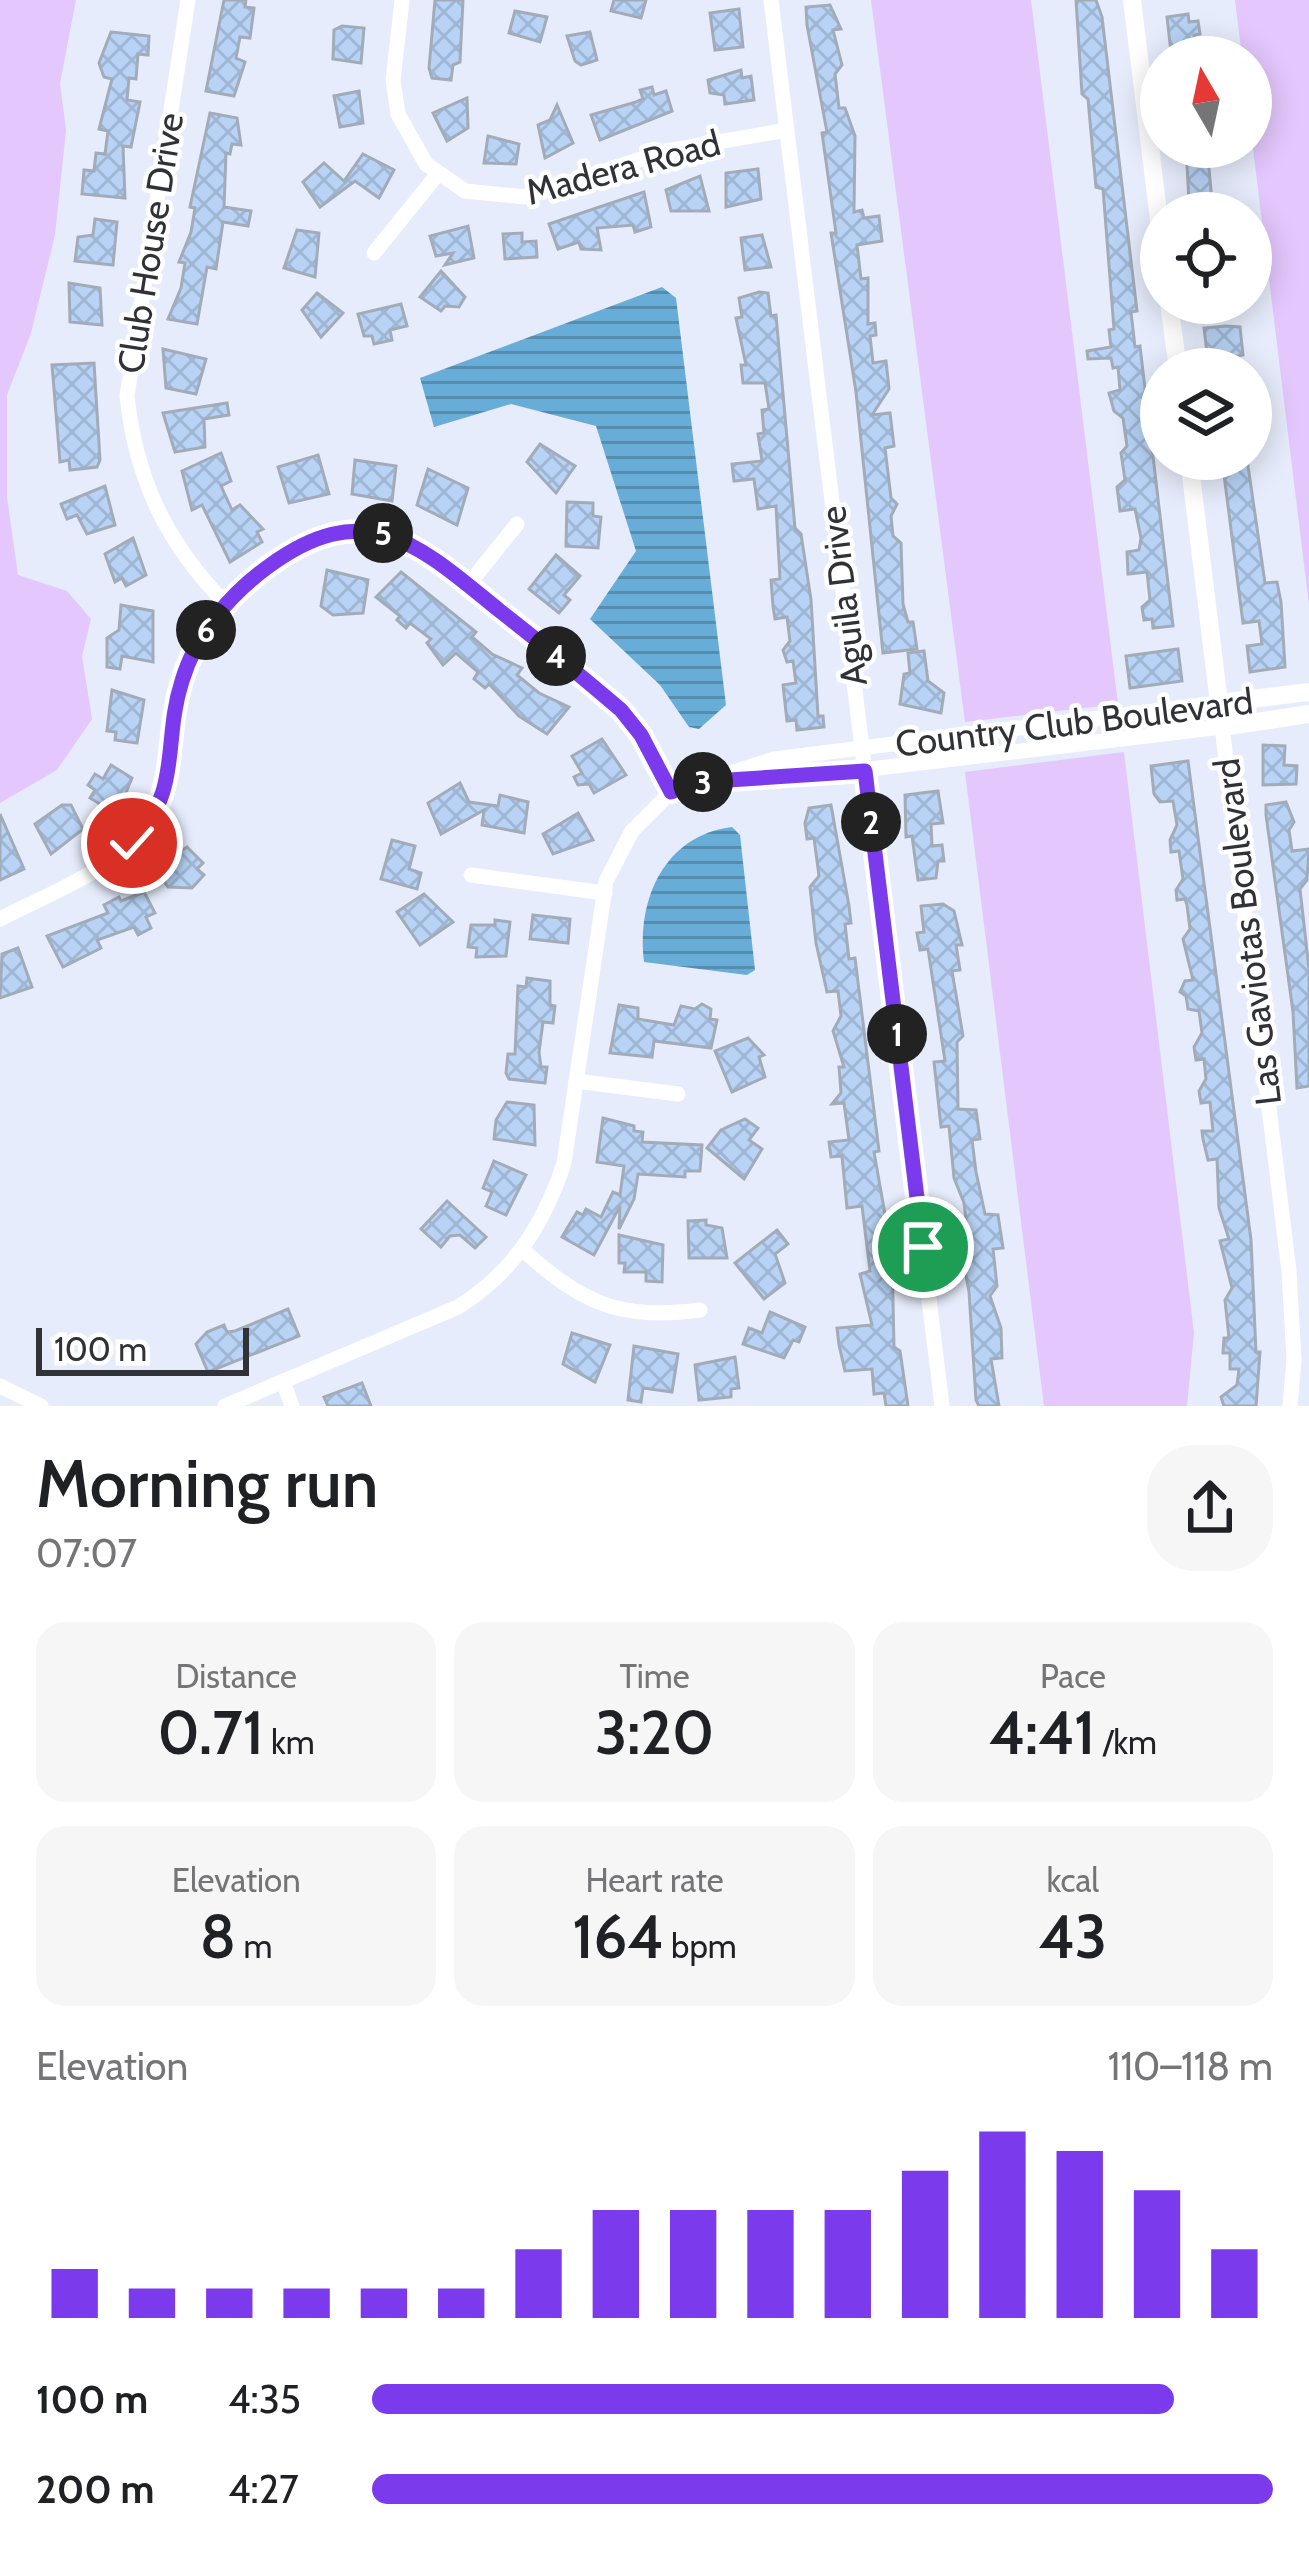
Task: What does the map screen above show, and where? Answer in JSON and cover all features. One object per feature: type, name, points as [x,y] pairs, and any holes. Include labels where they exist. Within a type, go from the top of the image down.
[{"type":"street","name":"Club House Drive","points":[[188,0],[128,397],[131,436],[155,510],[186,560],[226,604]]},
{"type":"street","points":[[374,254],[437,175],[414,149],[398,114],[393,80],[401,0]]},
{"type":"street","name":"Aguila Drive","points":[[771,0],[942,1406]]},
{"type":"street","points":[[1132,0],[1156,192]]},
{"type":"street","name":"Madera Road","points":[[437,175],[465,191],[514,198],[665,151],[787,130]]},
{"type":"street","name":"Las Gaviotas Boulevard","points":[[1192,480],[1289,1271],[1294,1360],[1290,1406]]},
{"type":"street","points":[[467,585],[517,524]]},
{"type":"street","points":[[0,919],[111,862],[148,826],[169,781],[180,684],[192,655],[226,604],[289,551],[337,531],[390,534],[415,544],[621,710],[641,735],[671,792]]},
{"type":"street","name":"Country Club Boulevard","points":[[225,1406],[251,1401],[283,1382],[458,1307],[483,1292],[523,1250],[552,1200],[564,1162],[604,893],[632,830],[671,792],[760,761],[1309,692]]},
{"type":"street","name":"Country Club Boulevard","points":[[698,782],[865,771],[1309,714]]},
{"type":"street","points":[[471,875],[604,893]]},
{"type":"street","points":[[576,1081],[678,1094]]},
{"type":"street","points":[[523,1250],[556,1280],[608,1308],[654,1316],[700,1310]]},
{"type":"street","points":[[283,1382],[292,1406]]},
{"type":"street","points":[[0,1386],[20,1401],[40,1406]]},
{"type":"shaded area","points":[[0,0],[76,0],[60,83],[66,130],[55,235],[31,333],[7,395],[7,497],[18,575],[67,591],[91,619],[82,656],[92,719],[57,770],[0,803]]},
{"type":"shaded area","points":[[871,0],[1031,0],[1118,704],[965,722]]},
{"type":"shaded area","points":[[1235,0],[1309,0],[1309,605],[1272,303],[1272,192],[1258,192],[1255,168],[1272,168],[1272,36],[1239,36]]},
{"type":"shaded area","points":[[1124,752],[1194,1333],[1187,1406],[1044,1406],[965,772]]},
{"type":"water","points":[[662,287],[676,298],[726,705],[699,729],[689,727],[660,685],[590,619],[636,551],[596,426],[511,404],[434,427],[420,378]]},
{"type":"water","points":[[732,827],[740,835],[755,970],[747,975],[644,962],[645,915],[660,874],[689,843]]},
{"type":"building","points":[[224,0],[246,0],[245,7],[254,8],[250,38],[240,37],[236,58],[245,62],[234,96],[206,91]]},
{"type":"building","points":[[435,0],[463,0],[460,62],[453,65],[451,80],[432,78],[429,68]]},
{"type":"building","points":[[614,0],[646,0],[641,18],[611,11]]},
{"type":"building","points":[[1076,0],[1096,0],[1102,17],[1137,311],[1131,312],[1135,347],[1140,348],[1140,480],[1156,480],[1173,626],[1153,628],[1152,619],[1144,620],[1142,607],[1150,600],[1147,572],[1128,574],[1127,552],[1139,550],[1141,538],[1135,509],[1120,511],[1117,487],[1125,480],[1121,453],[1127,446],[1123,418],[1114,411],[1109,393],[1120,390],[1118,367],[1113,368],[1111,358],[1088,359],[1087,351],[1111,347],[1109,330],[1114,329],[1103,189],[1096,187],[1088,99],[1082,94]]},
{"type":"building","points":[[830,5],[841,29],[833,30],[842,65],[835,74],[839,108],[845,108],[855,136],[854,212],[862,210],[864,218],[879,216],[882,241],[857,245],[861,279],[868,278],[868,324],[875,323],[876,335],[870,336],[873,363],[886,361],[889,389],[872,415],[890,413],[894,446],[885,448],[891,498],[897,504],[891,516],[893,536],[901,543],[903,604],[908,622],[913,622],[917,649],[883,653],[856,392],[831,233],[836,233],[822,133],[827,132],[807,25],[806,7]]},
{"type":"building","points":[[739,9],[743,47],[715,50],[710,13]]},
{"type":"building","points":[[515,11],[547,17],[540,42],[509,33]]},
{"type":"building","points":[[1188,14],[1189,22],[1198,21],[1200,34],[1169,36],[1167,17]]},
{"type":"building","points":[[364,28],[361,63],[333,59],[334,30]]},
{"type":"building","points":[[111,32],[149,36],[148,55],[138,54],[136,79],[129,78],[127,100],[140,102],[131,147],[123,146],[125,198],[82,194],[84,170],[94,171],[96,153],[105,154],[108,131],[99,129],[112,79],[104,77],[99,63]]},
{"type":"building","points":[[590,32],[597,60],[581,65],[575,61],[567,36]]},
{"type":"building","points":[[741,70],[742,78],[751,76],[754,100],[725,104],[724,95],[710,93],[708,80]]},
{"type":"building","points":[[652,87],[654,95],[666,91],[672,111],[600,140],[591,115],[643,99],[640,90]]},
{"type":"building","points":[[359,91],[363,123],[340,127],[334,96]]},
{"type":"building","points":[[467,98],[468,128],[447,141],[433,113]]},
{"type":"building","points":[[557,105],[573,143],[545,158],[538,125],[550,120]]},
{"type":"building","points":[[210,113],[237,118],[241,145],[232,144],[230,154],[226,153],[224,207],[251,211],[248,226],[223,222],[216,269],[207,267],[197,324],[168,319],[181,288],[185,263],[179,262],[191,232],[195,208],[190,207]]},
{"type":"building","points":[[488,136],[519,144],[516,164],[484,163]]},
{"type":"building","points":[[363,154],[394,170],[379,198],[355,181],[320,207],[303,182],[324,163],[344,181]]},
{"type":"building","points":[[1187,168],[1209,168],[1211,192],[1188,192]]},
{"type":"building","points":[[758,169],[761,199],[726,207],[726,173]]},
{"type":"building","points":[[700,176],[709,211],[671,211],[666,190]]},
{"type":"building","points":[[644,192],[651,227],[635,232],[633,225],[597,228],[601,250],[581,249],[579,242],[558,249],[549,224]]},
{"type":"building","points":[[95,219],[117,222],[113,265],[75,261],[78,237],[93,235]]},
{"type":"building","points":[[468,226],[474,258],[445,265],[453,253],[436,256],[430,236]]},
{"type":"building","points":[[297,230],[319,233],[315,277],[284,268]]},
{"type":"building","points":[[522,233],[522,242],[536,241],[537,257],[505,259],[503,234]]},
{"type":"building","points":[[762,235],[771,267],[745,270],[741,238]]},
{"type":"building","points":[[441,271],[465,297],[459,307],[445,306],[441,311],[420,297]]},
{"type":"building","points":[[69,283],[100,288],[102,325],[70,322]]},
{"type":"building","points":[[317,293],[343,313],[321,337],[302,310]]},
{"type":"building","points":[[768,293],[771,316],[776,315],[795,528],[801,534],[811,600],[818,716],[823,716],[824,727],[797,730],[796,720],[787,721],[783,685],[796,683],[793,661],[787,662],[783,650],[790,641],[787,617],[775,619],[773,606],[771,580],[780,579],[776,506],[758,509],[754,479],[734,481],[732,464],[762,461],[758,434],[764,433],[762,410],[769,409],[765,383],[743,383],[741,365],[746,365],[736,318],[742,317],[739,298]]},
{"type":"building","points":[[401,304],[407,326],[390,330],[392,340],[374,344],[372,336],[364,336],[358,314]]},
{"type":"building","points":[[1240,327],[1242,348],[1206,348],[1204,328]]},
{"type":"building","points":[[163,349],[206,359],[196,394],[166,388]]},
{"type":"building","points":[[94,363],[100,460],[97,467],[70,470],[69,460],[60,462],[52,365]]},
{"type":"building","points":[[227,403],[229,415],[204,419],[205,447],[175,452],[163,413]]},
{"type":"building","points":[[540,444],[575,466],[556,493],[527,462]]},
{"type":"building","points":[[221,453],[231,481],[221,486],[232,510],[240,505],[263,529],[257,532],[262,542],[230,562],[202,505],[192,510],[182,471]]},
{"type":"building","points":[[318,455],[329,494],[289,503],[278,467]]},
{"type":"building","points":[[355,460],[396,466],[392,501],[352,494]]},
{"type":"building","points":[[428,469],[468,488],[457,525],[417,505]]},
{"type":"building","points":[[1225,480],[1250,480],[1265,583],[1277,582],[1281,602],[1285,667],[1250,672],[1247,646],[1262,644],[1259,621],[1243,623]]},
{"type":"building","points":[[105,486],[115,525],[87,534],[77,515],[67,519],[61,504]]},
{"type":"building","points":[[567,502],[593,503],[593,516],[601,517],[598,548],[566,546]]},
{"type":"building","points":[[133,538],[146,575],[126,586],[122,578],[115,582],[105,554]]},
{"type":"building","points":[[556,555],[580,576],[564,595],[570,600],[559,613],[529,589]]},
{"type":"building","points":[[327,570],[368,580],[363,613],[333,615],[321,606]]},
{"type":"building","points":[[401,572],[476,632],[472,637],[492,654],[522,668],[517,675],[539,693],[569,707],[547,734],[519,716],[489,684],[485,688],[474,679],[478,672],[456,653],[443,665],[427,643],[431,639],[410,623],[406,628],[397,620],[400,616],[376,597]]},
{"type":"building","points":[[121,605],[153,611],[153,662],[122,656],[120,669],[107,667],[107,638],[119,630]]},
{"type":"building","points":[[1178,649],[1182,681],[1130,688],[1126,656]]},
{"type":"building","points":[[924,651],[928,681],[944,693],[941,713],[900,704],[904,674],[910,673],[908,653]]},
{"type":"building","points":[[112,690],[144,700],[137,743],[115,740],[116,732],[107,731]]},
{"type":"building","points":[[602,739],[626,775],[594,793],[589,784],[578,785],[574,777],[582,773],[572,756]]},
{"type":"building","points":[[1263,745],[1285,746],[1284,765],[1297,766],[1296,784],[1263,785]]},
{"type":"building","points":[[1188,761],[1251,1240],[1256,1352],[1260,1352],[1256,1406],[1224,1406],[1221,1397],[1237,1385],[1239,1369],[1230,1369],[1230,1353],[1223,1353],[1224,1338],[1229,1338],[1225,1300],[1232,1288],[1220,1241],[1229,1239],[1219,1208],[1217,1159],[1208,1160],[1203,1139],[1202,1131],[1213,1131],[1210,1102],[1201,1103],[1199,1091],[1206,1079],[1204,1059],[1196,1060],[1194,1047],[1202,1033],[1199,1011],[1188,1009],[1186,996],[1180,992],[1185,981],[1193,980],[1183,939],[1190,929],[1187,905],[1185,899],[1177,900],[1176,890],[1183,879],[1179,851],[1171,852],[1177,825],[1173,801],[1160,802],[1154,794],[1151,766]]},
{"type":"building","points":[[111,765],[132,778],[117,814],[90,798],[95,790],[88,785],[95,774],[103,779]]},
{"type":"building","points":[[460,783],[469,802],[498,806],[500,795],[528,802],[524,833],[482,825],[484,810],[441,834],[428,803]]},
{"type":"building","points":[[938,791],[943,823],[931,824],[932,846],[942,845],[944,861],[938,861],[936,878],[918,880],[912,836],[906,837],[905,795]]},
{"type":"building","points":[[1286,802],[1294,822],[1289,830],[1292,851],[1309,849],[1307,880],[1300,889],[1309,969],[1309,1086],[1297,1088],[1293,1012],[1266,815],[1266,805]]},
{"type":"building","points":[[62,805],[71,805],[83,829],[51,854],[35,824]]},
{"type":"building","points":[[831,805],[849,906],[851,923],[845,924],[849,959],[855,958],[879,1151],[874,1152],[892,1254],[894,1347],[900,1351],[908,1406],[886,1406],[884,1393],[874,1394],[872,1369],[845,1371],[839,1345],[837,1328],[872,1325],[860,1274],[870,1271],[862,1206],[847,1208],[842,1156],[831,1157],[829,1142],[849,1140],[844,1103],[832,1104],[841,1093],[839,1067],[844,1067],[833,1031],[841,1016],[838,991],[827,992],[816,943],[810,887],[819,876],[814,838],[807,839],[805,823],[809,808]]},
{"type":"building","points":[[578,813],[593,840],[553,854],[543,834]]},
{"type":"building","points":[[0,814],[24,869],[0,880]]},
{"type":"building","points":[[392,840],[415,846],[409,869],[421,873],[417,889],[381,879]]},
{"type":"building","points":[[187,847],[203,863],[197,869],[204,875],[192,888],[168,887],[155,869]]},
{"type":"building","points":[[144,892],[155,913],[146,917],[151,928],[138,935],[134,927],[97,940],[101,948],[63,967],[47,936],[108,913],[104,905],[119,897],[121,901]]},
{"type":"building","points":[[424,894],[453,922],[420,945],[397,912]]},
{"type":"building","points":[[943,904],[954,911],[962,945],[956,945],[960,970],[952,971],[963,1036],[957,1042],[958,1109],[976,1110],[980,1139],[972,1140],[976,1172],[985,1214],[998,1215],[1003,1248],[993,1249],[997,1286],[990,1296],[1001,1328],[1002,1358],[991,1359],[999,1406],[979,1406],[976,1400],[969,1292],[959,1237],[968,1236],[964,1203],[954,1178],[949,1126],[941,1127],[934,1062],[945,1061],[928,949],[920,950],[917,933],[924,932],[921,906]]},
{"type":"building","points":[[533,915],[570,919],[568,943],[530,939]]},
{"type":"building","points":[[495,920],[510,922],[506,956],[476,957],[477,948],[468,947],[471,925],[495,925]]},
{"type":"building","points":[[18,948],[32,987],[0,998],[2,954]]},
{"type":"building","points":[[527,978],[550,981],[550,1005],[555,1006],[553,1023],[543,1022],[539,1052],[541,1067],[547,1067],[545,1083],[509,1079],[506,1073],[508,1054],[515,1054],[518,986],[526,987]]},
{"type":"building","points":[[702,1004],[711,1009],[710,1019],[717,1020],[711,1048],[654,1041],[652,1057],[610,1053],[619,1005],[638,1008],[638,1019],[674,1025],[681,1006],[695,1009]]},
{"type":"building","points":[[748,1038],[764,1055],[759,1057],[765,1077],[732,1092],[715,1051]]},
{"type":"building","points":[[507,1102],[534,1105],[535,1145],[494,1139],[496,1120]]},
{"type":"building","points":[[603,1118],[634,1126],[634,1131],[643,1132],[642,1142],[702,1145],[700,1171],[685,1171],[685,1177],[638,1174],[634,1199],[619,1229],[620,1206],[594,1255],[562,1237],[577,1212],[583,1215],[586,1209],[601,1217],[613,1192],[620,1195],[624,1166],[597,1162]]},
{"type":"building","points":[[745,1119],[758,1128],[749,1140],[762,1149],[744,1179],[707,1148],[721,1130]]},
{"type":"building","points":[[494,1161],[526,1175],[506,1215],[486,1206],[492,1192],[483,1188]]},
{"type":"building","points":[[447,1201],[486,1237],[475,1248],[460,1235],[450,1236],[441,1247],[421,1229]]},
{"type":"building","points":[[706,1220],[706,1225],[722,1228],[727,1258],[689,1258],[688,1221]]},
{"type":"building","points":[[777,1230],[788,1244],[775,1254],[785,1283],[764,1299],[735,1263]]},
{"type":"building","points":[[619,1235],[663,1245],[662,1282],[646,1281],[646,1272],[624,1272],[625,1263],[619,1263]]},
{"type":"building","points":[[288,1309],[299,1336],[208,1372],[196,1344],[207,1332],[224,1325],[227,1332],[235,1331]]},
{"type":"building","points":[[770,1312],[805,1327],[784,1358],[743,1344],[749,1328],[762,1333]]},
{"type":"building","points":[[572,1333],[610,1345],[595,1382],[563,1364]]},
{"type":"building","points":[[634,1346],[678,1354],[672,1392],[643,1388],[641,1402],[628,1400]]},
{"type":"building","points":[[735,1357],[739,1388],[731,1389],[731,1397],[699,1400],[695,1365]]},
{"type":"building","points":[[362,1383],[371,1406],[328,1406],[324,1397]]},
{"type":"route","points":[[132,843],[159,808],[169,781],[180,684],[207,628],[256,575],[312,538],[337,531],[390,534],[437,560],[621,710],[658,762],[671,792],[698,782],[761,782],[865,771],[923,1247]]}]
